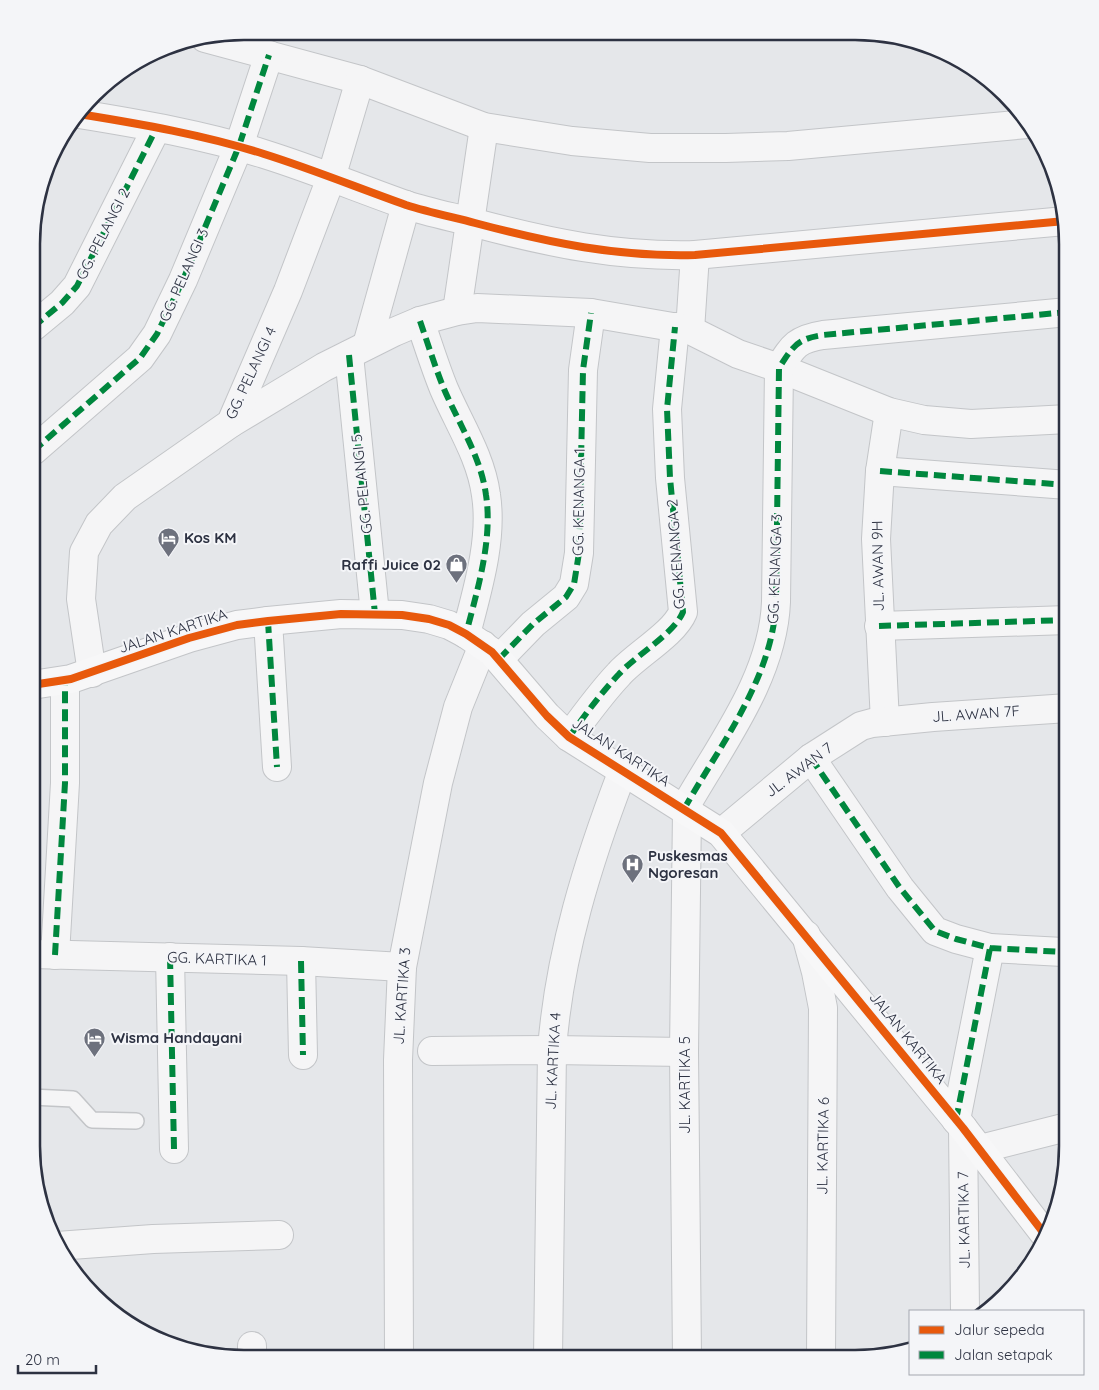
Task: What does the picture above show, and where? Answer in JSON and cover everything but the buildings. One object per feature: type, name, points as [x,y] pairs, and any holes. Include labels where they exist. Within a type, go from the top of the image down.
[{"type":"street","points":[[219,42],[360,80],[484,127],[572,141],[650,148],[788,146],[1020,125]]},
{"type":"street","name":"GG. PELANGI 3","points":[[40,445],[140,358],[157,334],[179,288],[239,146],[268,55]]},
{"type":"street","name":"GG. PELANGI 4","points":[[92,673],[81,599],[84,552],[99,524],[125,497],[231,423],[288,291],[331,178],[360,80]]},
{"type":"street","points":[[86,115],[239,146],[406,205],[469,222],[594,250],[645,256],[695,255],[1058,222]]},
{"type":"street","points":[[457,311],[484,127]]},
{"type":"street","name":"GG. PELANGI 2","points":[[40,321],[62,303],[77,286],[156,129]]},
{"type":"street","points":[[358,350],[406,205]]},
{"type":"street","name":"GG. KENANGA 2","points":[[569,737],[597,699],[620,673],[675,625],[683,612],[670,478],[667,409],[695,255]]},
{"type":"street","points":[[231,423],[358,350],[420,321],[457,311],[477,308],[590,313],[683,329],[738,354],[780,368],[889,412],[946,424],[1059,419]]},
{"type":"street","name":"GG. KENANGA 1","points":[[483,646],[533,624],[566,597],[574,584],[579,552],[583,370],[590,313]]},
{"type":"street","points":[[780,368],[794,346],[806,337],[1059,313]]},
{"type":"street","points":[[420,321],[444,388],[482,473],[487,497],[486,540],[476,592],[483,646]]},
{"type":"street","name":"GG. PELANGI 5","points":[[358,350],[375,614]]},
{"type":"street","name":"GG. KENANGA 3","points":[[686,810],[748,698],[772,635],[776,602],[777,415],[780,368]]},
{"type":"street","name":"JL. AWAN 9H","points":[[885,722],[876,539],[880,471],[889,412]]},
{"type":"street","points":[[880,471],[1059,484]]},
{"type":"street","name":"JALAN KARTIKA","points":[[40,684],[92,673],[197,636],[238,625],[341,614],[375,614],[429,619],[449,625],[483,646],[547,716],[569,737],[722,833],[960,1124],[1041,1229]]},
{"type":"street","points":[[879,626],[1059,620]]},
{"type":"street","points":[[268,621],[277,767]]},
{"type":"street","name":"JL. KARTIKA 3","points":[[399,1350],[398,1060],[402,967],[438,783],[458,707],[483,646]]},
{"type":"street","points":[[43,954],[65,782],[65,680]]},
{"type":"street","name":"JL. AWAN 7F","points":[[885,722],[1059,709]]},
{"type":"street","name":"JL. AWAN 7","points":[[722,833],[811,758],[861,726],[885,722]]},
{"type":"street","points":[[811,758],[868,844],[921,915],[936,930],[956,939],[990,948],[1059,952]]},
{"type":"street","name":"JL. KARTIKA 4","points":[[548,1350],[552,1050],[560,982],[576,911],[592,857],[622,772]]},
{"type":"street","name":"JL. KARTIKA 5","points":[[686,810],[684,1052],[688,1350]]},
{"type":"street","name":"JL. KARTIKA 6","points":[[806,935],[823,1008],[821,1350]]},
{"type":"street","name":"JL. KARTIKA 7","points":[[965,1310],[960,1124],[990,948]]},
{"type":"street","name":"GG. KARTIKA 1","points":[[43,954],[301,961],[402,967]]},
{"type":"street","points":[[170,958],[174,1149]]},
{"type":"street","points":[[301,961],[303,1055]]},
{"type":"street","points":[[432,1052],[552,1050],[684,1052]]},
{"type":"street","points":[[980,1149],[1059,1129]]},
{"type":"street","points":[[66,1245],[153,1239],[279,1235]]},
{"type":"lane","points":[[40,1097],[73,1099],[92,1120],[136,1121]]},
{"type":"marked path","points":[[40,445],[140,358],[157,334],[183,280],[239,146],[269,55]]},
{"type":"marked path","points":[[40,321],[62,303],[77,286],[156,129]]},
{"type":"marked path","points":[[499,659],[533,624],[566,597],[574,584],[579,553],[583,370],[591,313]]},
{"type":"marked path","points":[[684,809],[728,735],[755,684],[773,630],[776,602],[779,368],[788,354],[801,341],[823,335],[1059,313]]},
{"type":"marked path","points":[[420,321],[444,389],[469,441],[479,467],[486,495],[488,512],[486,547],[466,634]]},
{"type":"marked path","points":[[569,737],[612,681],[672,628],[683,612],[670,478],[667,409],[675,327]]},
{"type":"marked path","points":[[349,355],[375,614]]},
{"type":"marked path","points":[[880,471],[1059,484]]},
{"type":"marked path","points":[[879,626],[1059,620]]},
{"type":"marked path","points":[[268,621],[277,767]]},
{"type":"marked path","points":[[55,955],[65,783],[65,681]]},
{"type":"marked path","points":[[811,758],[900,888],[935,931],[990,948],[1059,952]]},
{"type":"marked path","points":[[956,1120],[990,948]]},
{"type":"marked path","points":[[170,957],[174,1149]]},
{"type":"marked path","points":[[301,961],[303,1055]]},
{"type":"cycle path","points":[[86,115],[149,126],[241,147],[317,172],[406,205],[530,237],[638,254],[695,255],[1058,222]]},
{"type":"cycle path","points":[[40,684],[71,679],[189,638],[237,625],[268,621],[341,614],[402,615],[429,619],[449,625],[466,634],[492,652],[547,716],[569,737],[721,833],[963,1128],[1041,1229]]},
{"type":"place","name":"Kos KM","points":[[168,557]]},
{"type":"place","name":"Raffi Juice 02","points":[[457,584]]},
{"type":"place","name":"Puskesmas Ngoresan","points":[[632,884]]},
{"type":"place","name":"Wisma Handayani","points":[[95,1057]]}]
